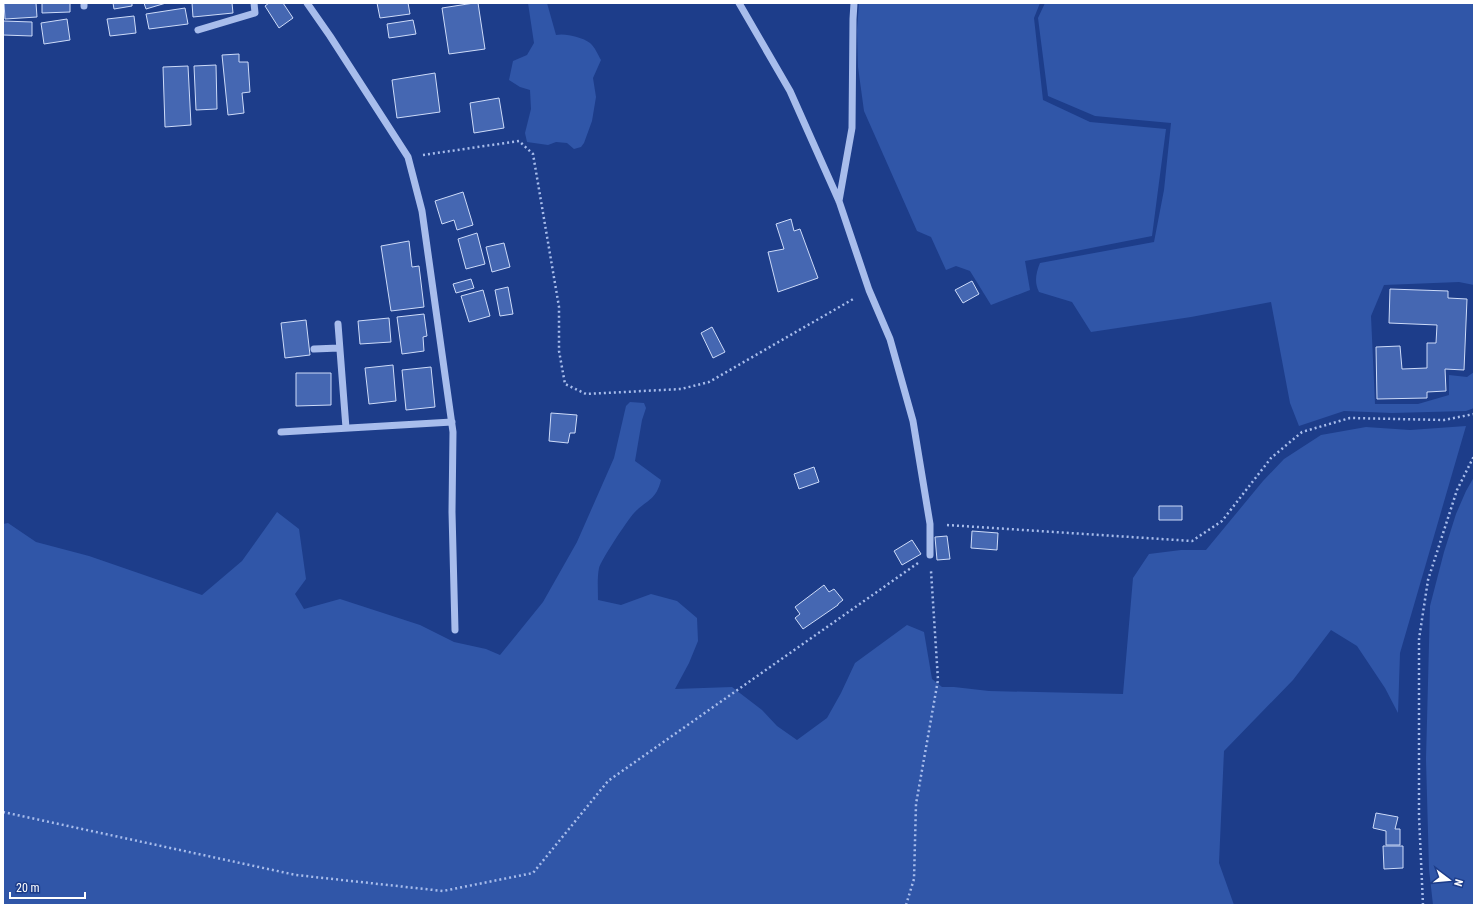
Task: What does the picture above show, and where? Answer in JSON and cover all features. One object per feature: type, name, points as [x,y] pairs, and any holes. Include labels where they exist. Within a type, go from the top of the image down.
[{"type":"street","points":[[198,30],[256,13],[254,3]]},
{"type":"street","points":[[307,3],[408,157],[422,211],[453,432],[452,512],[455,630]]},
{"type":"street","points":[[739,3],[790,91],[839,201],[869,290],[890,339],[914,421],[930,524],[930,555]]},
{"type":"street","points":[[839,201],[852,128],[854,3]]},
{"type":"street","points":[[338,324],[346,428]]},
{"type":"street","points":[[314,350],[340,348]]},
{"type":"street","points":[[281,432],[452,422]]},
{"type":"path","points":[[408,157],[519,141],[533,154],[559,307],[559,351],[565,384],[586,394],[681,389],[709,382],[869,290]]},
{"type":"path","points":[[930,524],[1192,541],[1222,521],[1271,458],[1302,432],[1350,418],[1444,420],[1474,414]]},
{"type":"path","points":[[1423,905],[1419,816],[1419,639],[1428,580],[1457,490],[1474,456]]},
{"type":"path","points":[[3,812],[296,875],[443,891],[533,873],[608,780],[930,555]]},
{"type":"path","points":[[906,905],[914,879],[916,804],[938,680],[930,555]]},
{"type":"shaded area","points":[[528,3],[547,3],[556,35],[569,35],[587,41],[593,47],[601,60],[593,78],[596,97],[592,121],[584,143],[581,147],[574,149],[567,143],[556,142],[548,145],[527,142],[525,133],[531,109],[530,90],[520,87],[509,80],[513,61],[527,55],[534,43]]},
{"type":"shaded area","points":[[859,3],[1040,3],[1034,18],[1043,100],[1090,122],[1166,129],[1152,236],[1025,261],[1030,290],[991,305],[970,271],[956,266],[946,270],[931,237],[917,231],[864,111],[858,67],[857,30]]},
{"type":"shaded area","points":[[1045,3],[1474,3],[1474,285],[1459,282],[1384,285],[1371,316],[1375,404],[1418,404],[1449,395],[1449,375],[1467,377],[1474,372],[1474,408],[1466,411],[1392,413],[1344,411],[1299,426],[1290,403],[1271,302],[1191,317],[1091,332],[1072,302],[1039,292],[1036,285],[1036,278],[1040,263],[1154,242],[1164,190],[1171,123],[1095,116],[1048,96],[1038,18]]},
{"type":"shaded area","points":[[630,402],[644,403],[646,408],[642,420],[635,461],[661,480],[656,492],[650,500],[634,513],[604,557],[599,568],[598,600],[621,605],[651,594],[677,601],[697,618],[698,641],[689,663],[675,689],[732,687],[762,710],[777,726],[797,740],[827,718],[855,663],[907,625],[924,632],[932,679],[942,687],[989,691],[1123,694],[1133,578],[1149,554],[1181,550],[1206,550],[1263,481],[1284,459],[1321,435],[1366,427],[1410,430],[1466,426],[1400,653],[1398,713],[1385,688],[1357,646],[1331,630],[1293,680],[1224,751],[1219,863],[1234,905],[3,905],[3,524],[8,523],[36,542],[89,556],[202,595],[242,561],[277,512],[299,529],[306,579],[295,594],[304,609],[340,599],[420,625],[454,642],[486,649],[500,655],[543,602],[577,542],[614,458],[626,406]]},
{"type":"shaded area","points":[[1474,477],[1474,905],[1433,905],[1429,869],[1426,759],[1430,606],[1444,552],[1456,514]]},
{"type":"building","points":[[4,3],[36,3],[37,17],[5,19]]},
{"type":"building","points":[[42,3],[70,3],[70,12],[42,13]]},
{"type":"building","points":[[113,3],[132,3],[132,6],[114,9]]},
{"type":"building","points":[[144,3],[166,3],[146,9]]},
{"type":"building","points":[[192,3],[232,3],[233,13],[193,17]]},
{"type":"building","points":[[269,3],[283,3],[293,18],[279,28],[265,6]]},
{"type":"building","points":[[377,3],[408,3],[410,14],[380,18]]},
{"type":"building","points":[[478,3],[485,49],[449,54],[442,8]]},
{"type":"building","points":[[185,8],[188,24],[149,29],[146,14]]},
{"type":"building","points":[[134,16],[136,33],[110,36],[107,19]]},
{"type":"building","points":[[67,19],[70,40],[44,44],[41,23]]},
{"type":"building","points":[[413,20],[416,34],[389,38],[387,24]]},
{"type":"building","points":[[3,21],[32,22],[32,36],[3,35]]},
{"type":"building","points":[[239,54],[239,62],[248,62],[250,92],[242,93],[244,113],[228,115],[222,55]]},
{"type":"building","points":[[216,65],[217,109],[196,110],[194,66]]},
{"type":"building","points":[[188,66],[191,125],[165,127],[163,67]]},
{"type":"building","points":[[435,73],[440,112],[397,118],[392,80]]},
{"type":"building","points":[[499,98],[504,128],[474,133],[470,103]]},
{"type":"building","points":[[463,192],[473,225],[457,230],[454,220],[442,224],[435,201]]},
{"type":"building","points":[[791,219],[794,231],[800,229],[818,278],[778,292],[768,252],[784,249],[776,224]]},
{"type":"building","points":[[477,233],[485,264],[466,269],[458,239]]},
{"type":"building","points":[[409,241],[412,267],[419,266],[424,307],[391,311],[381,246]]},
{"type":"building","points":[[504,243],[510,267],[492,272],[486,247]]},
{"type":"building","points":[[471,279],[474,288],[456,293],[453,284]]},
{"type":"building","points":[[972,281],[979,294],[963,303],[955,290]]},
{"type":"building","points":[[508,287],[513,314],[500,316],[495,290]]},
{"type":"building","points":[[1390,289],[1448,291],[1448,298],[1467,299],[1464,370],[1445,369],[1446,391],[1427,392],[1427,398],[1377,399],[1376,347],[1400,346],[1402,369],[1427,368],[1427,343],[1436,343],[1437,325],[1389,323]]},
{"type":"building","points":[[483,290],[490,316],[469,322],[461,296]]},
{"type":"building","points":[[424,314],[427,336],[423,337],[424,351],[402,354],[397,317]]},
{"type":"building","points":[[389,318],[391,342],[360,344],[358,321]]},
{"type":"building","points":[[306,320],[310,355],[285,358],[281,323]]},
{"type":"building","points":[[712,327],[725,352],[713,358],[701,333]]},
{"type":"building","points":[[393,365],[396,401],[369,404],[365,368]]},
{"type":"building","points":[[431,367],[435,407],[406,410],[402,370]]},
{"type":"building","points":[[296,373],[331,373],[331,405],[296,406]]},
{"type":"building","points":[[551,413],[577,415],[575,433],[570,433],[568,443],[549,441]]},
{"type":"building","points":[[814,467],[819,482],[799,489],[794,474]]},
{"type":"building","points":[[1159,506],[1182,506],[1182,520],[1159,520]]},
{"type":"building","points":[[972,531],[998,533],[997,550],[971,548]]},
{"type":"building","points":[[947,536],[950,559],[937,560],[935,537]]},
{"type":"building","points":[[912,540],[921,554],[902,565],[894,551]]},
{"type":"building","points":[[824,585],[829,592],[834,589],[843,600],[803,629],[795,618],[800,614],[795,607]]},
{"type":"building","points":[[1376,813],[1398,817],[1395,829],[1400,829],[1400,845],[1386,845],[1386,831],[1373,828]]},
{"type":"building","points":[[1383,846],[1403,846],[1403,868],[1384,869]]}]
